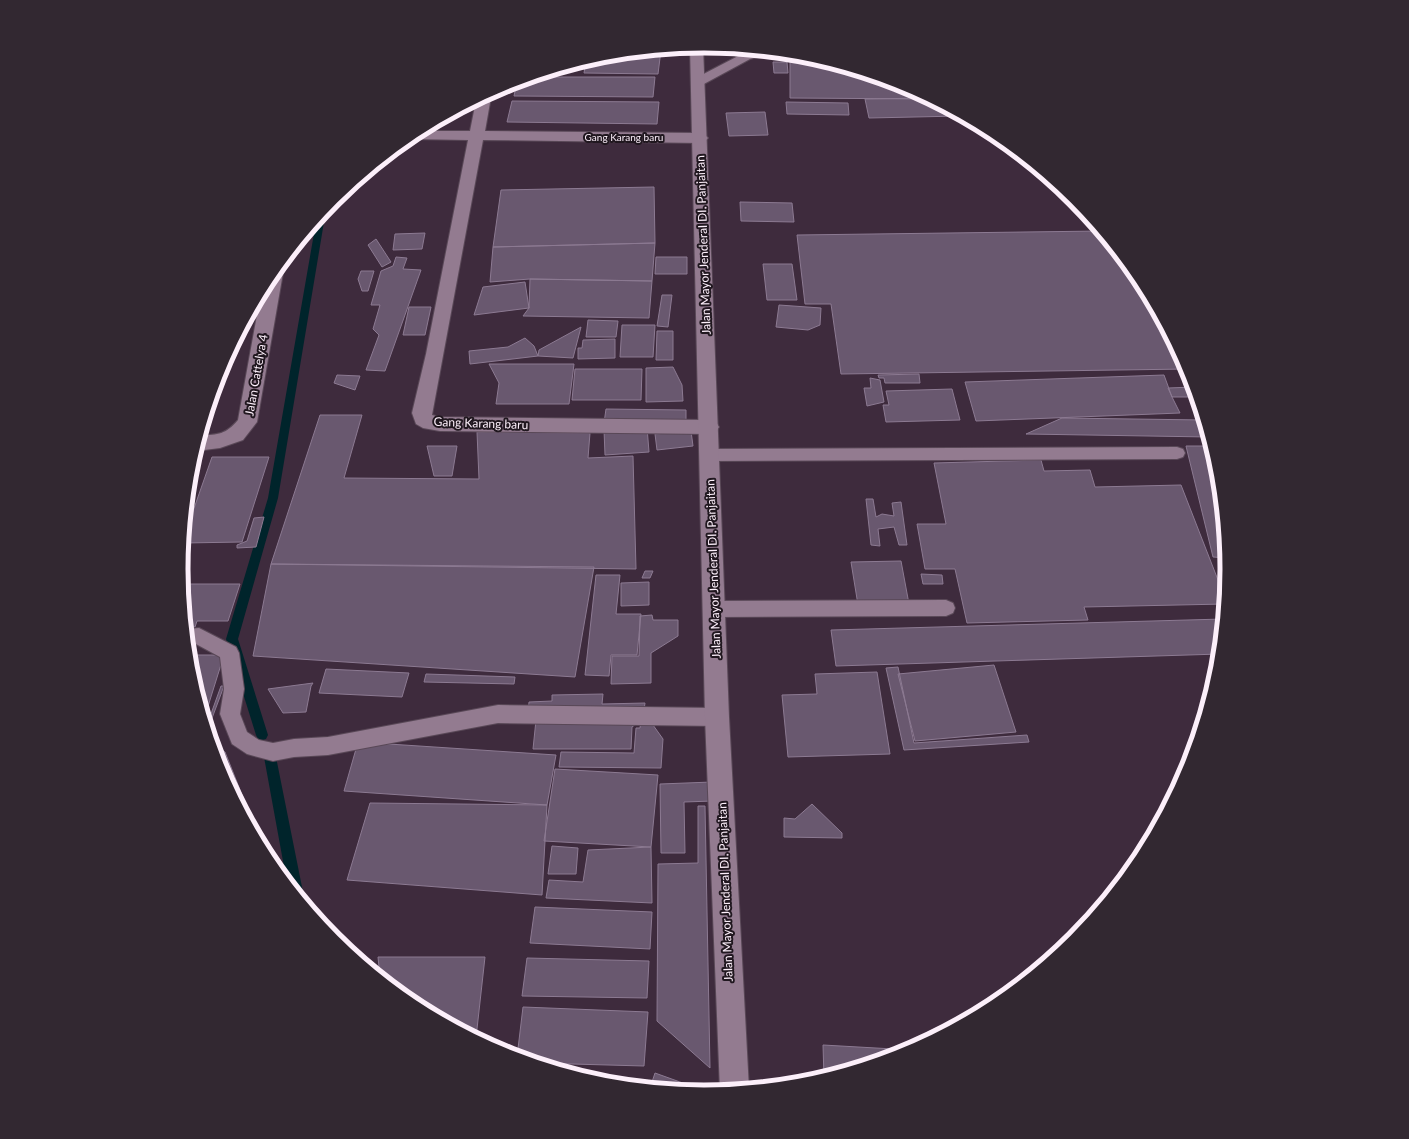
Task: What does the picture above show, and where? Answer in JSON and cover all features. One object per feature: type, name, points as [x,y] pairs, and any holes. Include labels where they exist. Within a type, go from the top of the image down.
[{"type":"street","name":"Jalan Mayor Jenderal DI. Panjaitan","points":[[697,53],[717,717],[734,1085]]},
{"type":"street","name":"Gang Karang baru","points":[[483,103],[435,354],[422,413],[423,419],[430,423],[440,424],[708,427]]},
{"type":"street","name":"Gang Karang baru","points":[[425,135],[700,138]]},
{"type":"street","name":"Jalan Cattelya 4","points":[[204,443],[220,441],[236,435],[247,422],[271,289]]},
{"type":"lane","points":[[698,82],[750,55]]},
{"type":"lane","points":[[709,455],[1177,453]]},
{"type":"lane","points":[[714,609],[946,608]]},
{"type":"lane","points":[[192,636],[199,636],[229,653],[234,689],[230,714],[239,738],[254,748],[273,752],[294,748],[328,746],[498,714],[717,717]]},
{"type":"building","points":[[660,55],[658,74],[584,73],[585,68],[604,63],[637,57]]},
{"type":"building","points":[[790,60],[871,80],[917,99],[790,98]]},
{"type":"building","points":[[773,62],[787,62],[788,73],[774,73]]},
{"type":"building","points":[[549,77],[655,77],[653,97],[514,96],[516,89]]},
{"type":"building","points":[[916,98],[952,116],[869,118],[865,99]]},
{"type":"building","points":[[512,101],[659,102],[657,124],[507,122]]},
{"type":"building","points":[[786,102],[848,103],[849,115],[787,114]]},
{"type":"building","points":[[765,112],[768,135],[729,136],[726,113]]},
{"type":"building","points":[[654,187],[655,243],[493,247],[501,190]]},
{"type":"building","points":[[740,202],[792,203],[794,222],[741,221]]},
{"type":"building","points":[[1095,231],[1114,255],[1152,311],[1181,369],[841,374],[831,304],[805,304],[797,235]]},
{"type":"building","points":[[425,233],[422,249],[393,250],[395,234]]},
{"type":"building","points":[[376,239],[391,262],[382,267],[368,245]]},
{"type":"building","points":[[655,243],[652,281],[530,279],[490,282],[493,247]]},
{"type":"building","points":[[396,257],[407,258],[403,269],[421,270],[385,371],[366,370],[379,335],[373,329],[380,305],[371,305],[381,271],[393,266]]},
{"type":"building","points":[[656,257],[687,257],[687,274],[655,274]]},
{"type":"building","points":[[763,264],[792,264],[797,300],[767,300]]},
{"type":"building","points":[[361,271],[374,271],[368,291],[362,291],[358,279]]},
{"type":"building","points":[[530,279],[652,281],[649,318],[523,316],[529,308]]},
{"type":"building","points":[[525,282],[529,308],[474,315],[483,287]]},
{"type":"building","points":[[662,295],[672,295],[668,327],[657,326]]},
{"type":"building","points":[[779,305],[821,308],[820,325],[808,330],[776,327]]},
{"type":"building","points":[[409,307],[431,307],[425,335],[403,335]]},
{"type":"building","points":[[588,320],[618,321],[616,337],[586,337]]},
{"type":"building","points":[[622,325],[655,325],[653,357],[620,357]]},
{"type":"building","points":[[581,327],[573,358],[538,356],[539,350]]},
{"type":"building","points":[[657,331],[673,331],[673,360],[656,360]]},
{"type":"building","points":[[525,338],[534,346],[538,356],[470,364],[469,351],[508,347]]},
{"type":"building","points":[[615,339],[615,358],[578,359],[578,348],[582,348],[583,340]]},
{"type":"building","points":[[489,364],[574,364],[569,404],[496,404],[499,383]]},
{"type":"building","points":[[673,367],[682,385],[683,401],[646,402],[646,368]]},
{"type":"building","points":[[575,369],[642,369],[641,400],[572,400]]},
{"type":"building","points":[[919,374],[920,383],[885,383],[884,378],[879,378],[878,375]]},
{"type":"building","points":[[337,375],[360,376],[355,390],[334,383]]},
{"type":"building","points":[[1164,375],[1180,413],[976,421],[965,382]]},
{"type":"building","points":[[870,378],[880,380],[884,402],[867,406],[864,388],[871,388]]},
{"type":"building","points":[[1188,387],[1197,413],[1189,397],[1172,397],[1168,388]]},
{"type":"building","points":[[952,389],[960,420],[886,422],[883,405],[889,405],[886,391]]},
{"type":"building","points":[[606,409],[686,410],[686,425],[604,423]]},
{"type":"building","points":[[320,415],[362,415],[344,478],[479,479],[477,432],[590,433],[588,458],[633,456],[636,569],[271,564]]},
{"type":"building","points":[[1062,418],[1199,420],[1203,437],[1026,434]]},
{"type":"building","points":[[647,427],[649,452],[605,455],[604,430]]},
{"type":"building","points":[[691,431],[693,446],[657,450],[655,434]]},
{"type":"building","points":[[427,446],[457,446],[452,476],[434,476]]},
{"type":"building","points":[[1186,446],[1205,446],[1217,502],[1220,536],[1221,558],[1213,557]]},
{"type":"building","points":[[212,457],[269,457],[242,542],[189,543],[191,518]]},
{"type":"building","points":[[1041,460],[1044,471],[1090,470],[1095,487],[1181,485],[1221,586],[1220,604],[1084,607],[1088,620],[967,623],[955,569],[925,569],[917,524],[946,524],[934,463]]},
{"type":"building","points":[[866,499],[873,499],[876,517],[882,514],[894,516],[892,503],[901,502],[907,545],[899,545],[894,527],[878,529],[880,546],[871,545]]},
{"type":"building","points":[[264,517],[256,547],[237,548],[237,545],[247,541],[254,518]]},
{"type":"building","points":[[901,561],[909,604],[858,605],[851,562]]},
{"type":"building","points":[[271,564],[594,567],[575,677],[253,656]]},
{"type":"building","points":[[645,571],[653,571],[650,578],[642,578]]},
{"type":"building","points":[[921,574],[942,575],[943,584],[923,584]]},
{"type":"building","points":[[596,575],[620,575],[616,614],[641,614],[637,655],[611,655],[609,676],[585,675]]},
{"type":"building","points":[[649,582],[649,605],[621,606],[621,583]]},
{"type":"building","points":[[188,584],[240,584],[228,621],[197,621],[195,627],[191,627]]},
{"type":"building","points":[[652,615],[653,620],[678,620],[678,636],[651,653],[651,683],[611,684],[612,656],[639,656],[640,616]]},
{"type":"building","points":[[1219,619],[1214,654],[836,666],[831,630]]},
{"type":"building","points":[[195,655],[224,655],[207,708]]},
{"type":"building","points":[[994,665],[1016,732],[915,741],[898,674]]},
{"type":"building","points":[[898,667],[914,743],[1027,735],[1029,742],[904,750],[886,668]]},
{"type":"building","points":[[326,669],[409,673],[402,697],[319,693]]},
{"type":"building","points":[[877,672],[890,754],[788,757],[782,695],[817,694],[815,674]]},
{"type":"building","points":[[426,674],[515,677],[514,684],[424,682]]},
{"type":"building","points":[[313,683],[311,686],[306,712],[283,713],[268,689]]},
{"type":"building","points":[[221,686],[224,686],[211,721],[210,717]]},
{"type":"building","points":[[603,694],[602,704],[645,703],[644,710],[528,713],[529,702],[552,701],[552,695]]},
{"type":"building","points":[[536,720],[636,724],[632,727],[631,749],[533,749]]},
{"type":"building","points":[[641,720],[653,725],[663,739],[661,768],[559,767],[561,752],[634,753],[636,728],[640,728]]},
{"type":"building","points":[[358,742],[556,755],[547,805],[344,791]]},
{"type":"building","points":[[220,749],[225,752],[250,815]]},
{"type":"building","points":[[555,769],[658,775],[651,847],[544,841]]},
{"type":"building","points":[[712,782],[713,801],[684,802],[685,853],[661,853],[660,784]]},
{"type":"building","points":[[370,803],[547,805],[542,895],[347,880]]},
{"type":"building","points":[[812,804],[842,833],[842,838],[784,837],[784,818],[795,819]]},
{"type":"building","points":[[698,806],[705,806],[710,1068],[657,1021],[658,864],[698,863]]},
{"type":"building","points":[[552,846],[578,848],[576,874],[548,874]]},
{"type":"building","points":[[651,847],[652,903],[546,898],[549,880],[583,882],[588,850]]},
{"type":"building","points":[[535,907],[652,912],[650,949],[530,943]]},
{"type":"building","points":[[378,957],[485,957],[477,1033],[446,1017],[418,999],[379,970]]},
{"type":"building","points":[[527,958],[649,961],[647,998],[522,996]]},
{"type":"building","points":[[523,1007],[648,1012],[644,1066],[555,1064],[518,1051]]},
{"type":"building","points":[[823,1045],[896,1049],[871,1059],[824,1071]]},
{"type":"building","points":[[655,1073],[690,1086],[671,1085],[652,1083]]},
{"type":"waterway","points":[[262,735],[232,639],[273,498],[319,225]]},
{"type":"waterway","points":[[270,757],[294,883]]}]
